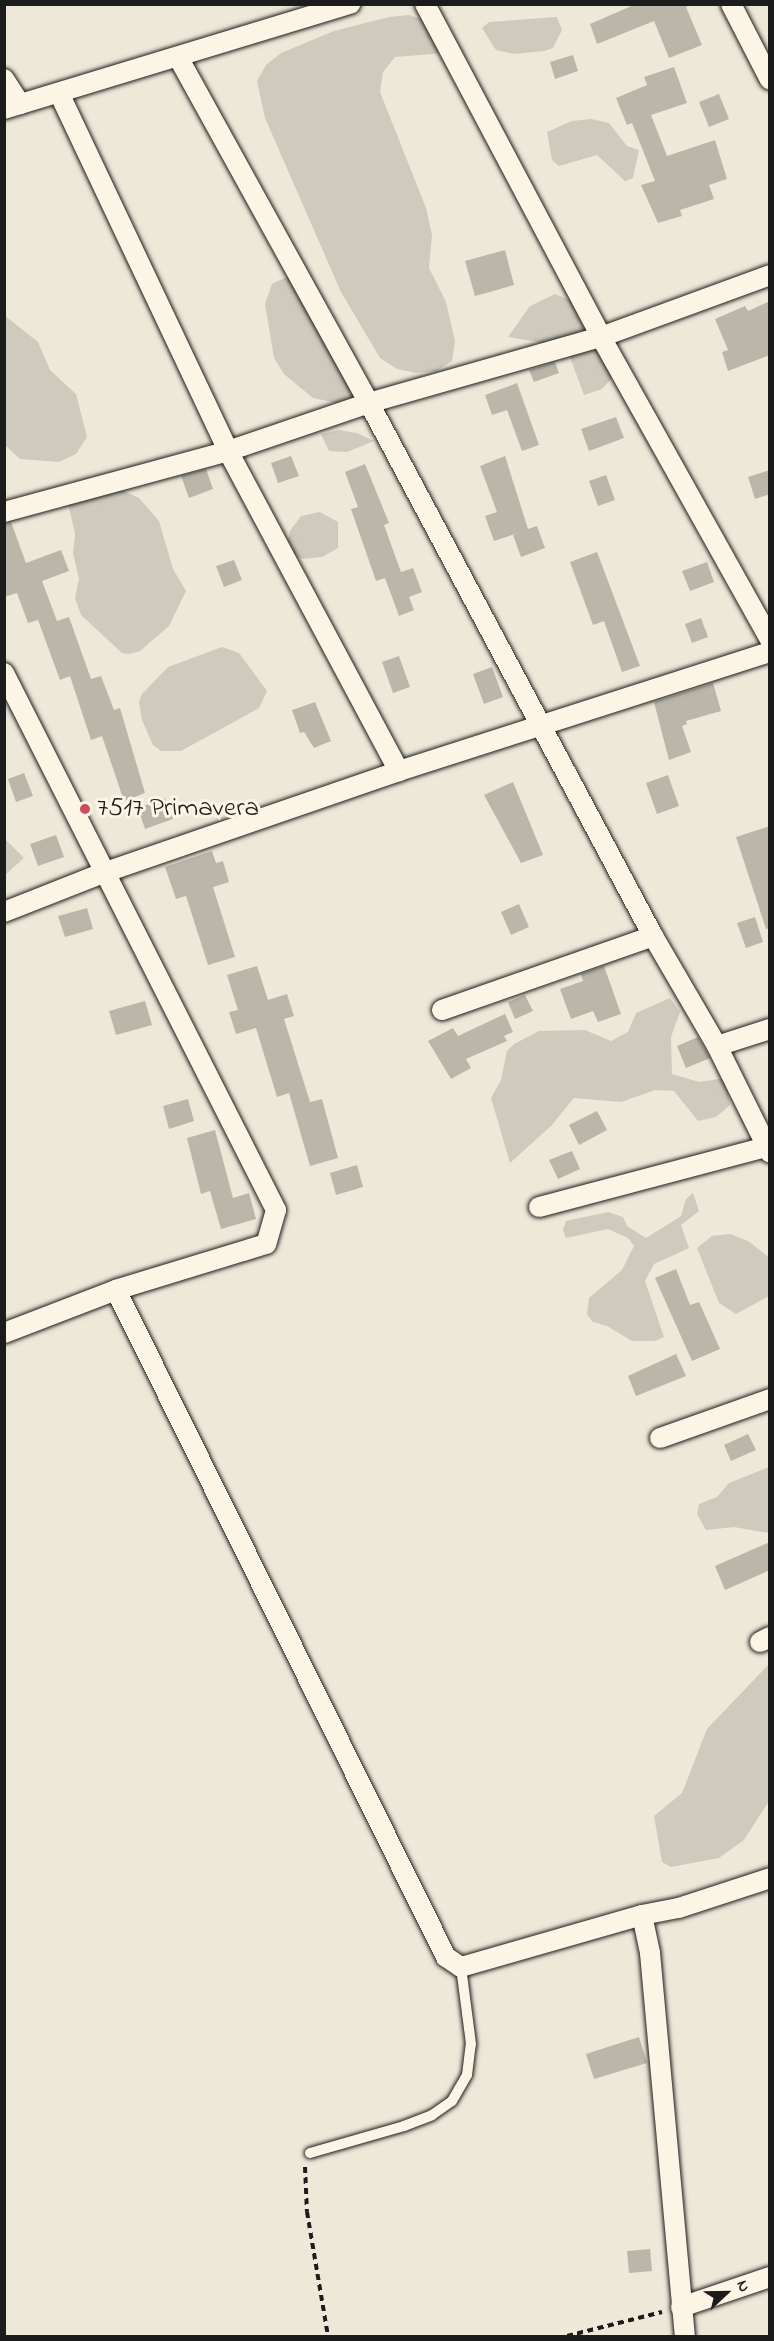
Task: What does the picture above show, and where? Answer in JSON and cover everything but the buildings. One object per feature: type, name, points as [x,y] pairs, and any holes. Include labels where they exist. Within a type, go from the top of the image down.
[{"type":"street","points":[[4,79],[12,106],[60,95],[350,4]]},
{"type":"street","points":[[425,4],[601,337],[770,639]]},
{"type":"street","points":[[731,4],[770,80]]},
{"type":"street","points":[[178,57],[369,403],[653,936],[717,1046],[768,1150],[539,1208]]},
{"type":"street","points":[[60,95],[228,452],[399,771]]},
{"type":"street","points":[[4,512],[228,452],[369,403],[601,337],[770,275]]},
{"type":"street","points":[[4,912],[103,873],[399,771],[770,652]]},
{"type":"street","points":[[4,673],[103,873],[276,1210],[266,1244],[116,1290],[4,1333]]},
{"type":"street","points":[[442,1010],[653,936]]},
{"type":"street","points":[[717,1046],[770,1029]]},
{"type":"street","points":[[116,1290],[446,1957],[461,1967],[642,1915],[679,1908],[770,1878]]},
{"type":"street","points":[[660,1438],[770,1399]]},
{"type":"street","points":[[642,1915],[650,1953],[685,2337]]},
{"type":"street","points":[[681,2307],[770,2277]]},
{"type":"lane","points":[[310,2152],[404,2126],[432,2115],[452,2101],[467,2075],[471,2044],[461,1967]]},
{"type":"path","points":[[310,2152],[303,2173],[307,2212],[328,2337]]},
{"type":"path","points":[[567,2337],[681,2307]]},
{"type":"shaded area","points":[[409,15],[427,21],[444,53],[395,57],[383,72],[380,92],[426,208],[432,235],[429,268],[446,302],[455,341],[452,361],[436,371],[416,373],[397,369],[380,358],[341,292],[265,118],[257,81],[266,65],[281,53],[334,31],[389,17]]},
{"type":"shaded area","points":[[557,17],[562,30],[553,48],[544,51],[514,54],[496,50],[482,28],[489,22]]},
{"type":"shaded area","points":[[591,119],[609,123],[627,146],[639,150],[633,178],[625,181],[597,155],[559,166],[552,160],[547,132],[572,121]]},
{"type":"shaded area","points":[[287,277],[304,288],[361,395],[336,403],[313,398],[284,374],[274,358],[265,304],[272,284]]},
{"type":"shaded area","points":[[555,294],[572,301],[614,376],[602,389],[584,395],[568,352],[556,345],[508,337],[530,306]]},
{"type":"shaded area","points":[[4,315],[38,342],[50,370],[76,394],[87,437],[76,454],[59,462],[20,459],[5,445]]},
{"type":"shaded area","points":[[339,430],[357,433],[374,441],[347,452],[329,451],[321,434]]},
{"type":"shaded area","points":[[122,490],[139,498],[159,521],[173,569],[186,591],[169,626],[140,651],[130,654],[122,653],[81,615],[75,598],[79,579],[73,553],[75,534],[67,498]]},
{"type":"shaded area","points":[[320,512],[338,522],[338,548],[322,557],[302,559],[286,550],[290,531],[301,516]]},
{"type":"shaded area","points":[[222,647],[239,653],[267,691],[259,708],[181,751],[161,751],[153,745],[142,720],[139,702],[142,694],[168,667]]},
{"type":"shaded area","points":[[5,839],[24,858],[5,875]]},
{"type":"shaded area","points":[[670,998],[680,1012],[671,1037],[672,1074],[699,1082],[725,1078],[730,1105],[716,1117],[698,1121],[674,1091],[655,1090],[621,1102],[574,1098],[551,1126],[510,1163],[491,1098],[501,1080],[507,1051],[514,1044],[539,1031],[585,1030],[611,1041],[628,1032],[636,1013]]},
{"type":"shaded area","points":[[693,1193],[699,1211],[681,1225],[689,1248],[654,1264],[645,1281],[664,1337],[655,1341],[632,1341],[607,1326],[593,1322],[587,1314],[589,1298],[622,1270],[634,1246],[628,1238],[608,1229],[566,1238],[563,1230],[566,1221],[608,1212],[623,1217],[627,1226],[646,1238],[681,1216],[686,1199]]},
{"type":"shaded area","points":[[730,1234],[748,1241],[769,1257],[769,1296],[736,1314],[719,1303],[697,1248],[712,1236]]},
{"type":"shaded area","points":[[769,1467],[769,1533],[734,1527],[706,1530],[697,1514],[699,1504],[717,1497],[729,1483]]},
{"type":"shaded area","points":[[769,1664],[769,1801],[744,1840],[719,1858],[671,1867],[662,1862],[654,1816],[682,1793],[707,1729]]},
{"type":"place","name":"7517 Primavera","points":[[85,809]]}]
